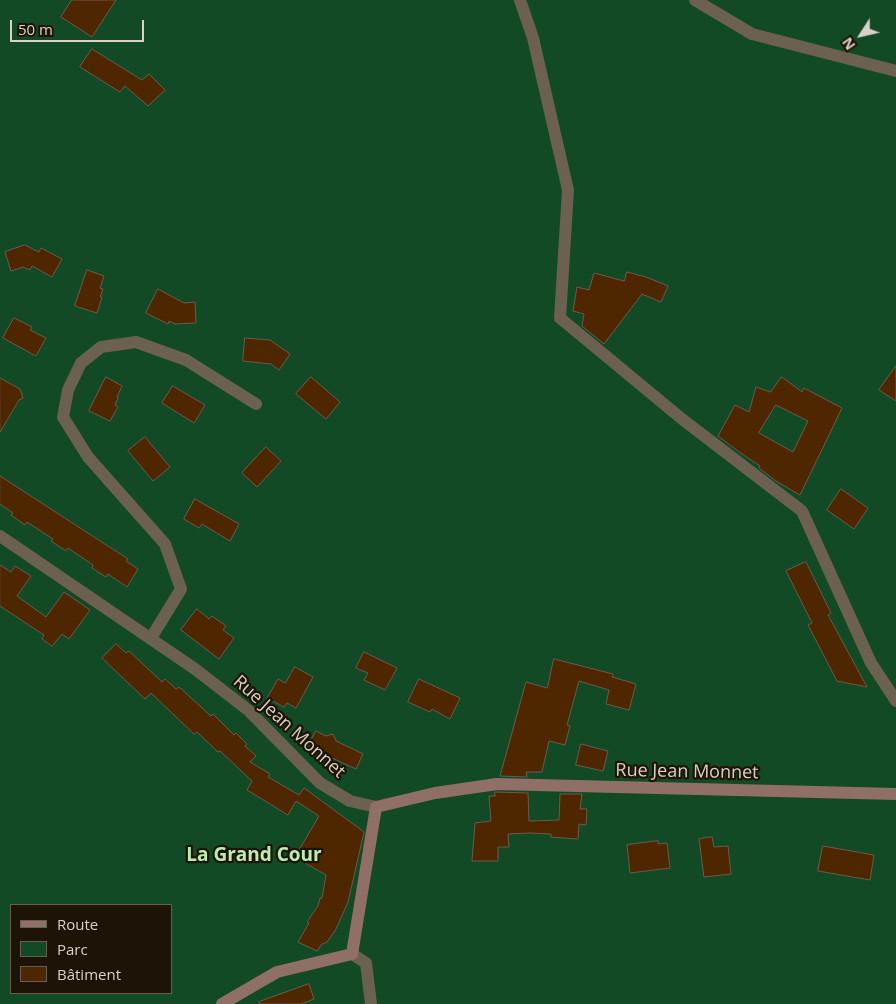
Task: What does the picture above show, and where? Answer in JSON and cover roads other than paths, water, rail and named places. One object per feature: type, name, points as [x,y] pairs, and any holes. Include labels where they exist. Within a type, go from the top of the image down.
[{"type":"street","points":[[520,0],[533,38],[568,190],[560,318],[682,419],[802,511],[871,663],[896,701]]},
{"type":"street","points":[[695,0],[752,34],[896,71]]},
{"type":"street","points":[[151,638],[181,589],[164,544],[88,457],[64,417],[68,390],[81,363],[101,347],[136,342],[186,360],[256,404]]},
{"type":"street","name":"Rue Jean Monnet","points":[[0,536],[195,669],[248,710],[320,783],[350,801],[376,807],[435,793],[497,784],[896,794]]},
{"type":"street","points":[[352,954],[376,807]]},
{"type":"street","points":[[222,1004],[278,972],[352,954],[366,963],[370,1004]]},
{"type":"district","name":"La Grand Cour","points":[[254,856]]}]
